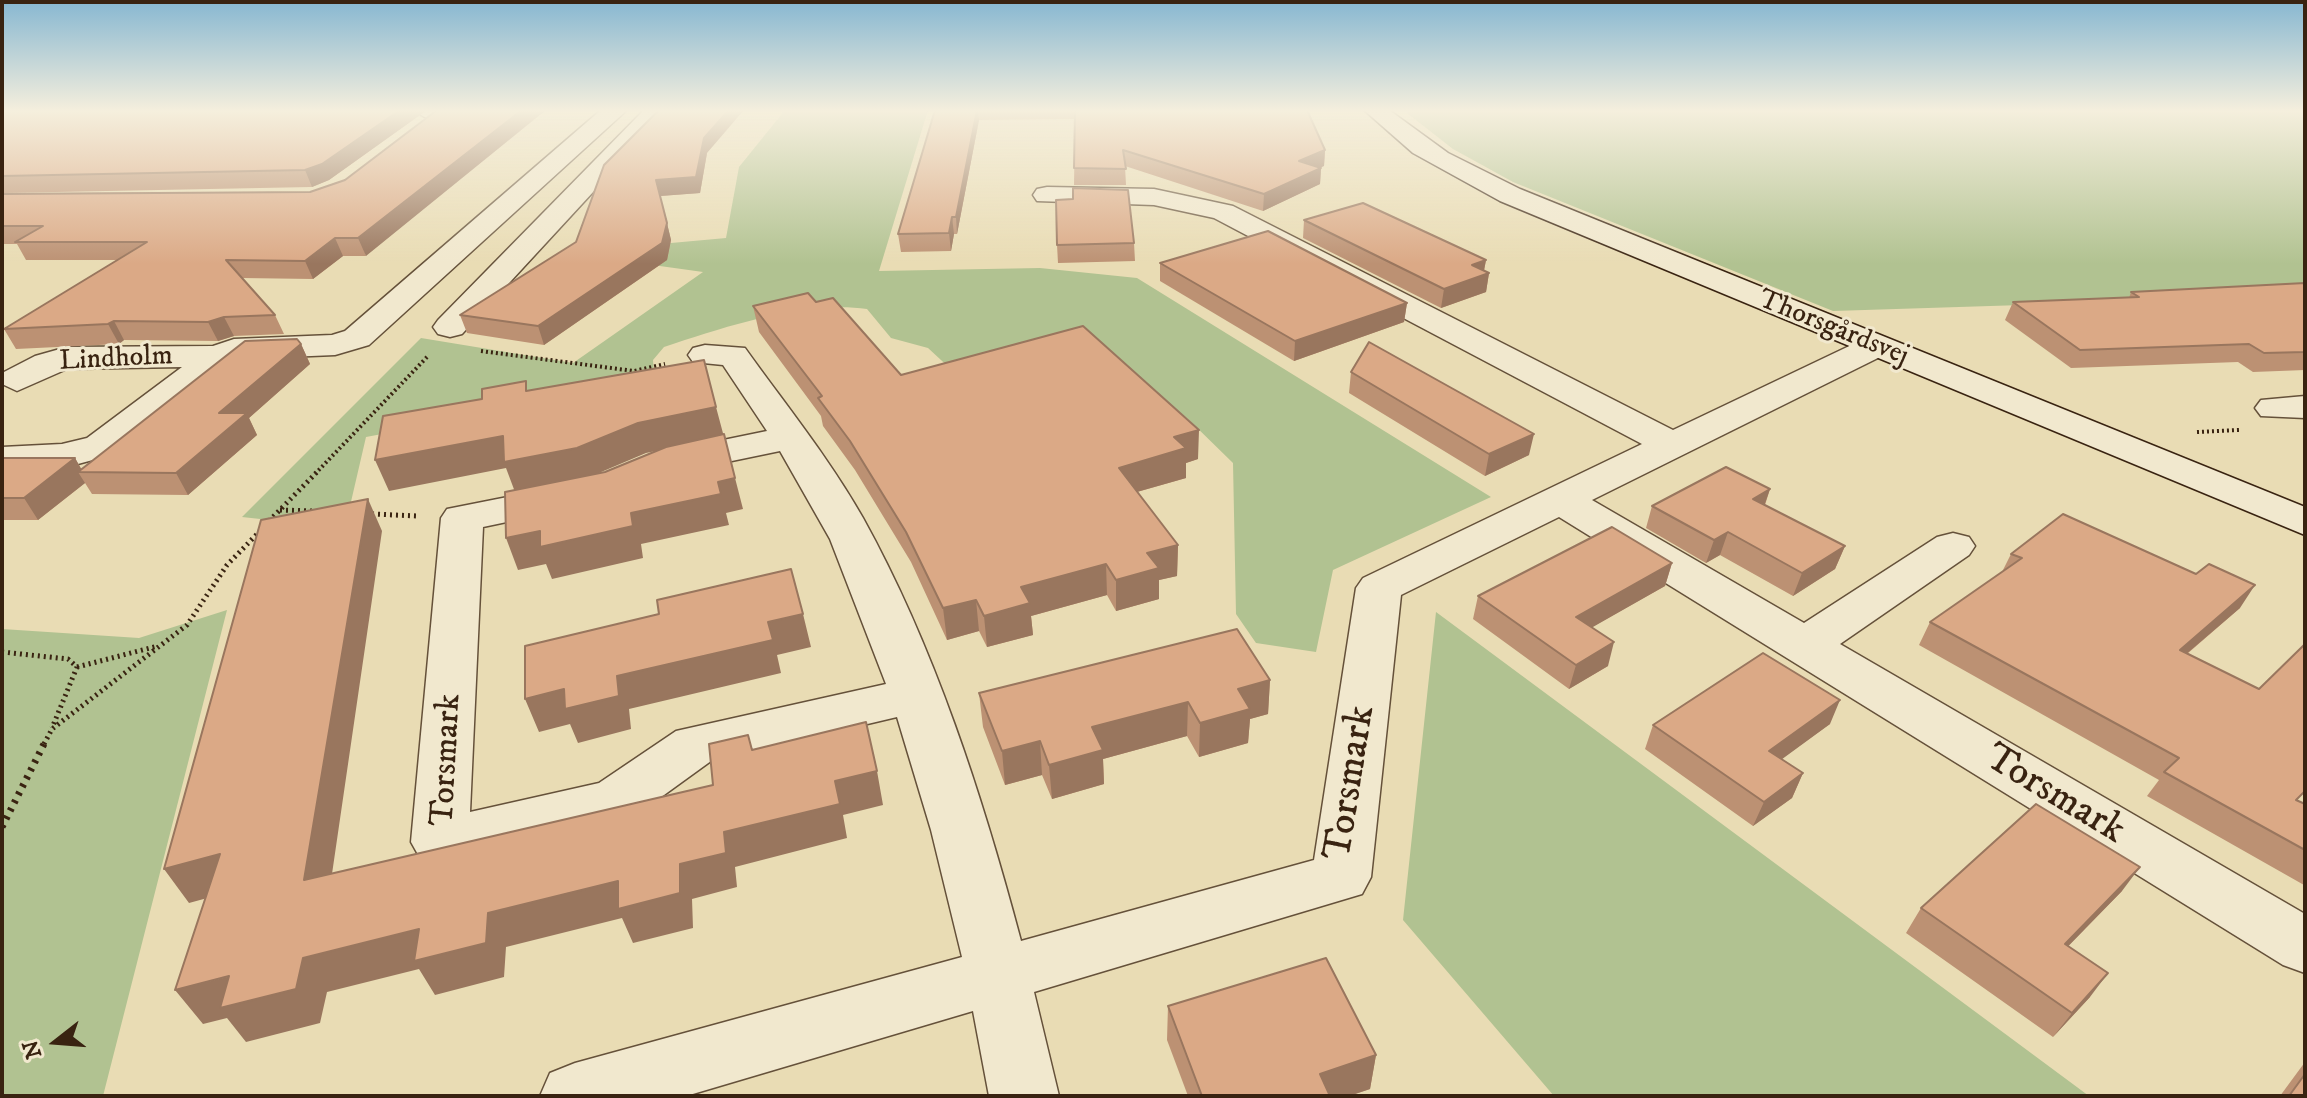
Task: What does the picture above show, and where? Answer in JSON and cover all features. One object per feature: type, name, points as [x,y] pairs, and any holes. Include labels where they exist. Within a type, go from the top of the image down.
[{"type":"street","name":"Lindholm","points":[[2,459],[63,456],[101,446],[219,356],[243,347],[350,342],[556,161]]},
{"type":"street","points":[[444,336],[494,278],[606,161]]},
{"type":"street","name":"Thorsgårdsvej","points":[[1445,161],[1485,184],[2305,522]]},
{"type":"street","points":[[1047,195],[1176,200],[1235,217],[1673,445]]},
{"type":"street","points":[[493,217],[551,217]]},
{"type":"street","points":[[426,277],[494,278]]},
{"type":"street","name":"Torsmark","points":[[575,1096],[1341,877],[1379,588],[1876,346]]},
{"type":"street","points":[[705,355],[733,355],[830,497],[883,609],[940,758],[1000,973],[1024,1096]]},
{"type":"street","name":"Lindholm","points":[[17,380],[47,363],[67,358],[219,356]]},
{"type":"street","points":[[462,518],[617,483],[661,464],[789,438]]},
{"type":"street","name":"Torsmark","points":[[1561,500],[2305,946]]},
{"type":"street","name":"Torsmark","points":[[462,518],[440,842],[615,801],[695,745],[915,695]]},
{"type":"street","points":[[1802,647],[1953,546]]},
{"type":"path","points":[[52,729],[187,625],[227,565],[444,336],[634,371],[705,355]]},
{"type":"path","points":[[2131,451],[2143,438],[2154,434],[2274,428],[2290,408]]},
{"type":"path","points":[[280,510],[325,512]]},
{"type":"path","points":[[356,513],[462,518]]},
{"type":"path","points":[[77,667],[163,645]]},
{"type":"path","points":[[2,652],[68,659],[77,667]]},
{"type":"path","points":[[2,827],[52,729],[77,667]]},
{"type":"green space","points":[[744,161],[912,161],[879,271],[1040,268],[1137,278],[1491,497],[1333,570],[1316,652],[1256,643],[1236,614],[1233,463],[1188,419],[1090,339],[954,372],[928,348],[891,338],[867,309],[843,307],[765,317],[664,347],[653,360],[654,374],[607,392],[366,437],[350,506],[315,525],[242,517],[421,338],[573,363],[703,272],[581,255],[583,251],[726,238],[739,167]]},
{"type":"green space","points":[[1475,161],[2305,161],[2305,296],[1833,311],[1513,182]]},
{"type":"green space","points":[[227,610],[103,1096],[2,1096],[2,629],[139,638]]},
{"type":"green space","points":[[1436,612],[2089,1096],[1554,1096],[1403,920]]},
{"type":"building","points":[[2,161],[326,161],[305,170],[2,176]]},
{"type":"building","points":[[370,161],[456,161],[358,238],[335,238],[305,261],[226,260],[275,315],[224,317],[208,322],[114,321],[108,324],[4,329],[147,242],[15,242],[43,226],[2,226],[2,194],[310,192],[345,180]]},
{"type":"building","points":[[608,161],[699,161],[696,177],[656,180],[667,223],[662,243],[538,326],[460,315],[576,242]]},
{"type":"building","points":[[920,161],[967,161],[956,217],[952,217],[949,233],[898,234]]},
{"type":"building","points":[[1074,161],[1125,161],[1126,169],[1074,168]]},
{"type":"building","points":[[1159,161],[1300,161],[1321,168],[1264,194]]},
{"type":"building","points":[[1073,188],[1128,190],[1134,243],[1057,245],[1056,200],[1073,199]]},
{"type":"building","points":[[1363,203],[1486,260],[1472,265],[1489,273],[1444,289],[1304,220]]},
{"type":"building","points":[[1268,231],[1407,303],[1295,341],[1160,263]]},
{"type":"building","points":[[2305,283],[2305,352],[2264,353],[2249,344],[2080,350],[2013,302],[2139,297],[2131,292]]},
{"type":"building","points":[[808,293],[816,302],[833,298],[901,375],[1083,326],[1199,430],[1174,437],[1186,448],[1119,468],[1178,545],[1147,553],[1159,568],[1116,580],[1106,564],[1021,587],[1030,603],[984,616],[976,600],[943,608],[906,532],[850,441],[818,398],[822,396],[753,306]]},
{"type":"building","points":[[297,339],[301,344],[219,413],[247,413],[176,473],[78,472],[245,341]]},
{"type":"building","points":[[1369,342],[1534,434],[1489,454],[1351,372]]},
{"type":"building","points":[[704,360],[716,407],[638,423],[577,448],[504,462],[503,436],[375,460],[383,416],[482,399],[482,389],[526,381],[526,391]]},
{"type":"building","points":[[724,434],[735,478],[718,482],[721,494],[631,513],[633,526],[540,547],[540,531],[506,538],[505,492],[605,472],[666,447]]},
{"type":"building","points":[[2,458],[75,458],[24,498],[2,498]]},
{"type":"building","points":[[1726,467],[1770,489],[1753,499],[1845,546],[1802,573],[1728,532],[1714,540],[1652,506]]},
{"type":"building","points":[[368,499],[304,880],[713,785],[709,744],[748,735],[752,750],[866,722],[877,771],[835,781],[840,804],[724,832],[726,853],[680,864],[680,893],[618,909],[618,881],[488,913],[486,943],[414,961],[419,929],[303,958],[296,989],[220,1008],[229,976],[175,990],[220,854],[164,869],[261,520]]},
{"type":"building","points":[[2063,514],[2196,574],[2209,564],[2255,585],[2180,650],[2259,689],[2305,644],[2305,791],[2296,800],[2305,804],[2305,850],[2164,772],[2179,758],[1930,622],[2022,558],[2011,554]]},
{"type":"building","points":[[1612,527],[1672,563],[1576,617],[1614,642],[1576,665],[1478,596]]},
{"type":"building","points":[[791,569],[803,614],[768,622],[773,640],[617,676],[619,696],[565,709],[564,689],[525,699],[525,646],[659,614],[657,600]]},
{"type":"building","points":[[1237,629],[1270,680],[1238,689],[1250,709],[1200,723],[1188,702],[1092,727],[1103,750],[1049,765],[1040,741],[1002,751],[979,693]]},
{"type":"building","points":[[1763,653],[1840,700],[1769,751],[1803,773],[1764,802],[1653,725]]},
{"type":"building","points":[[2036,804],[2140,867],[2065,944],[2108,973],[2072,1013],[1921,908]]},
{"type":"building","points":[[1326,958],[1376,1055],[1320,1074],[1330,1096],[1202,1096],[1168,1006]]},
{"type":"building","points":[[2305,1074],[2305,1096],[2289,1096]]}]
